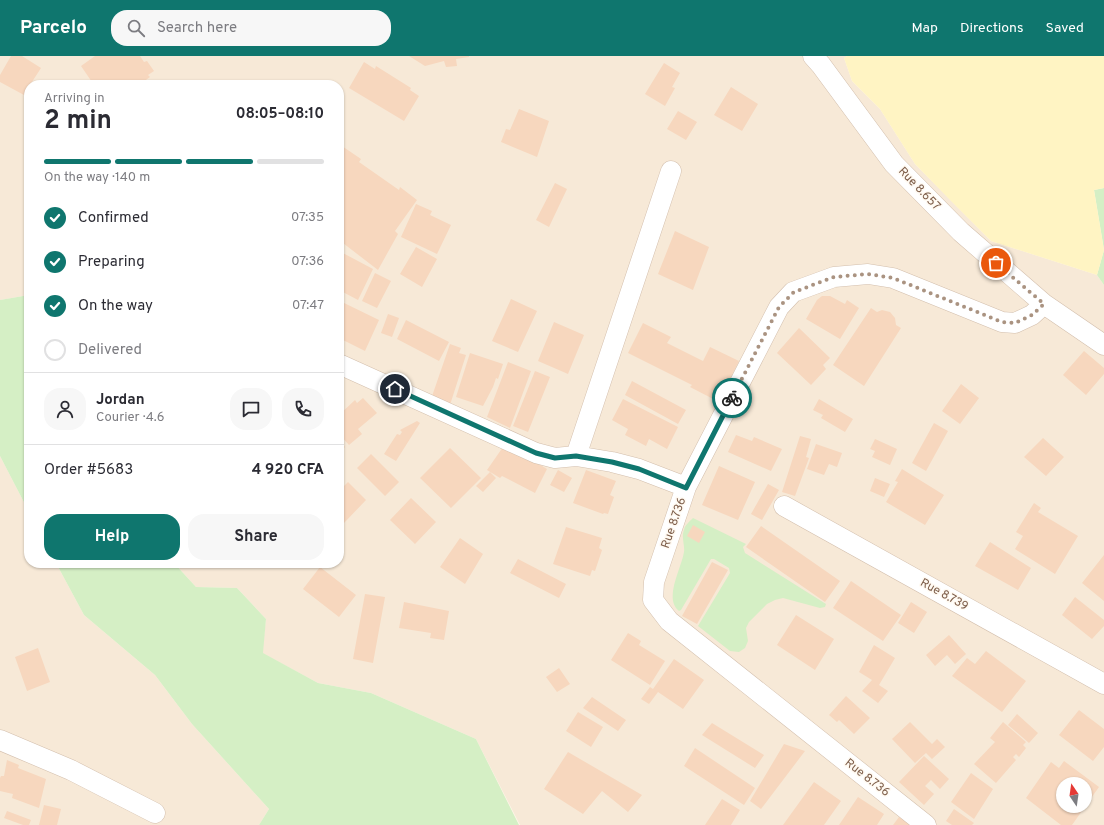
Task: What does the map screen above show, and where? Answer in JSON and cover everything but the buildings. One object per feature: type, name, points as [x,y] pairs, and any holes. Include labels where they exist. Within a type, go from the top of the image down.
[{"type":"street","name":"Rue 8.657","points":[[813,56],[894,164],[961,232],[1044,304]]},
{"type":"street","points":[[576,456],[671,171]]},
{"type":"street","name":"Rue 8.736","points":[[926,825],[669,621],[653,600],[654,582],[686,488],[779,307],[794,292],[834,277],[868,274],[893,278],[1002,322],[1015,323],[1032,315],[1044,304]]},
{"type":"street","points":[[1044,304],[1104,345]]},
{"type":"street","points":[[344,366],[536,453],[555,458],[576,456],[612,462],[639,469],[686,488]]},
{"type":"street","name":"Rue 8.739","points":[[784,506],[1104,684]]},
{"type":"street","points":[[0,740],[71,770],[155,812]]},
{"type":"shaded area","points":[[0,56],[847,56],[844,58],[852,81],[880,109],[915,164],[991,241],[1097,275],[1104,285],[1104,825],[520,825],[476,739],[371,693],[318,683],[262,653],[266,619],[237,588],[196,587],[179,568],[344,568],[344,80],[24,80],[24,296],[0,300]]},
{"type":"shaded area","points":[[0,456],[24,502],[24,568],[59,568],[84,615],[155,675],[192,724],[269,809],[259,825],[0,825]]},
{"type":"green space","points":[[1104,188],[1104,250],[1094,190]]},
{"type":"green space","points":[[1104,250],[1104,285],[1097,275]]},
{"type":"green space","points":[[24,296],[24,502],[0,456],[0,300]]},
{"type":"green space","points":[[693,518],[746,544],[743,547],[745,553],[826,604],[825,607],[820,608],[783,598],[775,600],[767,604],[749,622],[746,628],[748,641],[745,648],[739,652],[730,651],[698,626],[730,573],[729,568],[714,559],[711,559],[681,610],[679,611],[675,606],[673,599],[673,591],[684,552],[683,533],[686,525]]},
{"type":"green space","points":[[59,568],[179,568],[196,587],[237,588],[266,619],[263,653],[318,683],[371,693],[476,739],[519,825],[259,825],[269,809],[192,724],[155,675],[84,615]]},
{"type":"sand","points":[[847,56],[1104,56],[1104,188],[1094,190],[1104,250],[1097,275],[991,241],[915,164],[880,109],[852,81],[844,58]]},
{"type":"way so far","points":[[732,398],[779,307],[794,292],[834,277],[868,274],[893,278],[1002,322],[1015,323],[1032,315],[1044,304],[996,263]]},
{"type":"route","points":[[395,389],[536,453],[555,458],[576,456],[612,462],[639,469],[686,488],[732,398]]}]
